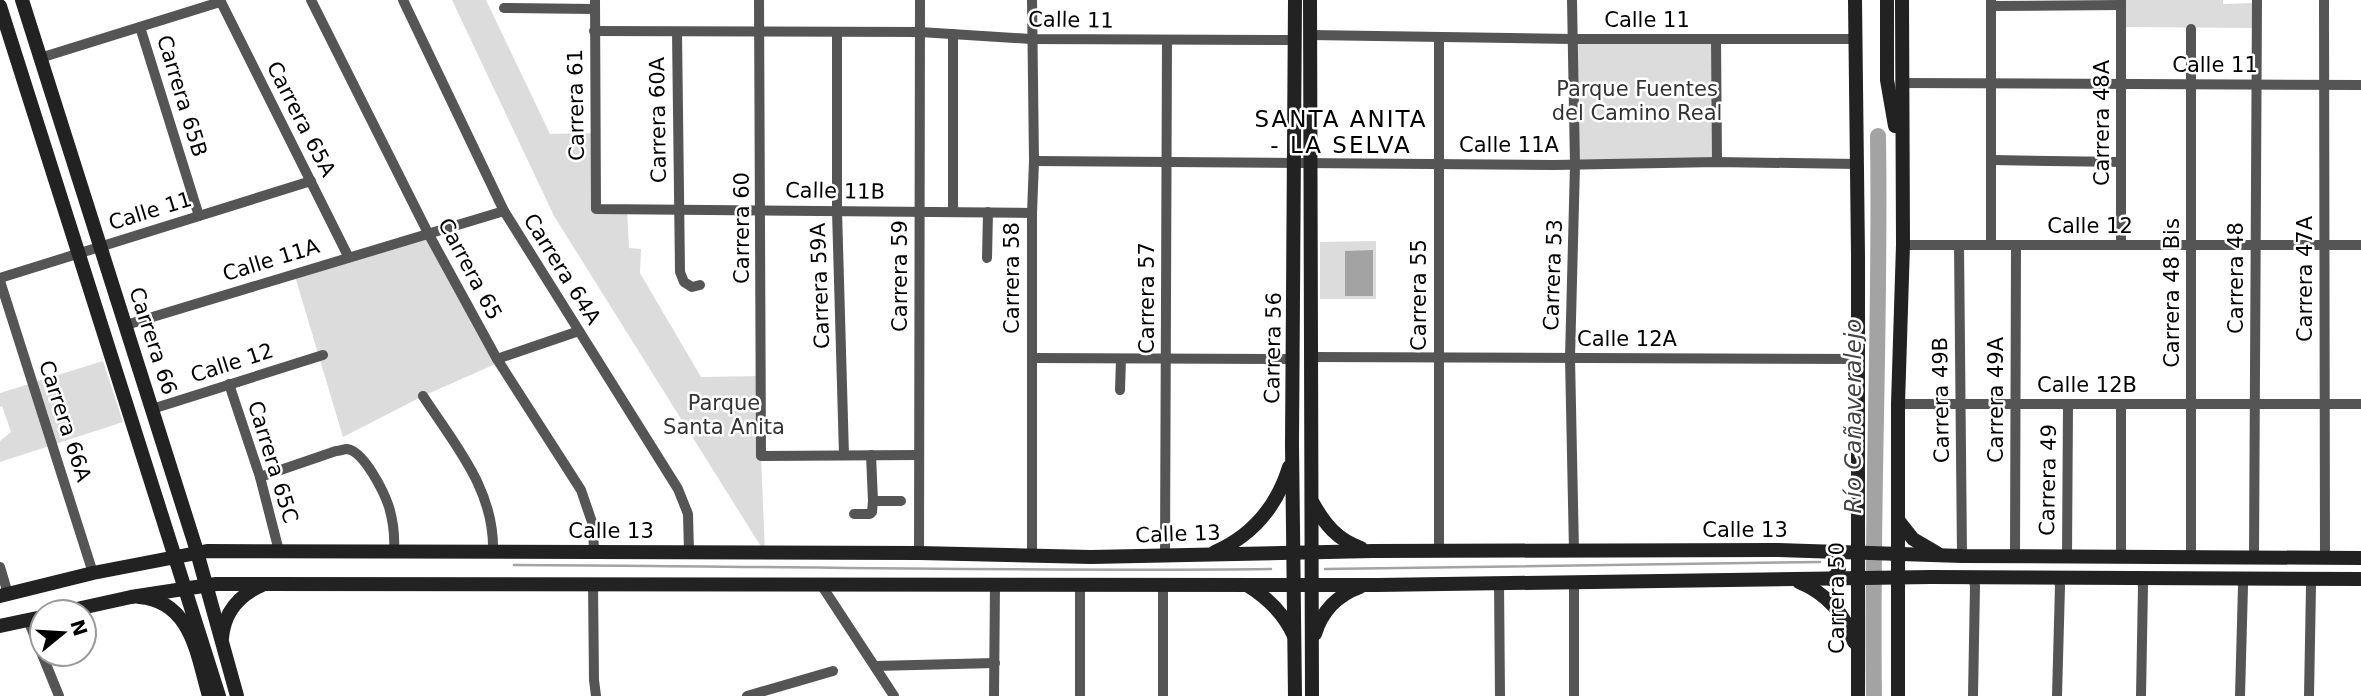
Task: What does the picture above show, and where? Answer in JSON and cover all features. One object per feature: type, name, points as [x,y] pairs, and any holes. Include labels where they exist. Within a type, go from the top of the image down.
[{"type":"main road","name":"Carrera 66","points":[[22,0],[197,553],[237,696]]},
{"type":"main road","name":"Carrera 50","points":[[1855,0],[1861,553],[1857,696]]},
{"type":"main road","name":"Carrera 50","points":[[1857,164],[1865,82],[1865,0]]},
{"type":"main road","points":[[1887,0],[1903,180],[1898,520],[1893,578],[1897,606],[1898,696]]},
{"type":"main road","points":[[1894,81],[1902,0]]},
{"type":"main road","name":"Carrera 56","points":[[1295,1],[1292,445],[1295,696]]},
{"type":"main road","name":"Carrera 56","points":[[1311,5],[1312,696]]},
{"type":"main road","name":"Carrera 66","points":[[0,6],[219,696]]},
{"type":"main road","points":[[1210,554],[1242,537],[1266,514],[1283,486],[1292,445]]},
{"type":"main road","points":[[1313,503],[1324,522],[1339,537],[1373,551]]},
{"type":"main road","points":[[1898,520],[1916,542],[1941,555]]},
{"type":"main road","points":[[1825,552],[1845,542],[1859,522]]},
{"type":"main road","name":"Calle 13","points":[[4,595],[93,573],[197,553],[279,551],[1164,556],[1373,551],[1574,551],[2361,558]]},
{"type":"main road","points":[[1825,552],[1836,557],[1840,565],[1838,574],[1830,579]]},
{"type":"main road","points":[[2121,556],[2121,578]]},
{"type":"main road","points":[[1897,606],[1912,586],[1931,577]]},
{"type":"main road","points":[[98,604],[185,588],[264,584],[1246,585],[1931,577],[2361,579]]},
{"type":"main road","points":[[1795,580],[1820,593],[1840,613],[1853,638],[1857,656]]},
{"type":"main road","points":[[221,643],[225,621],[233,606],[245,594],[264,584]]},
{"type":"main road","points":[[1312,649],[1320,622],[1336,600],[1354,589],[1377,584]]},
{"type":"main road","points":[[1246,585],[1264,596],[1278,610],[1295,639]]},
{"type":"main road","points":[[131,597],[156,601],[172,610],[188,626],[209,696]]},
{"type":"main road","points":[[0,626],[28,620]]},
{"type":"street","name":"Carrera 65","points":[[311,0],[428,233],[497,359],[581,490],[593,525],[594,552]]},
{"type":"street","name":"Carrera 64A","points":[[403,0],[504,211],[678,488],[688,514],[689,552]]},
{"type":"street","name":"Carrera 60","points":[[760,0],[761,456],[844,455]]},
{"type":"street","name":"Carrera 59","points":[[919,553],[920,0]]},
{"type":"street","name":"Carrera 58","points":[[1031,555],[1031,213],[1034,160],[1032,0]]},
{"type":"street","name":"Carrera 53","points":[[1572,0],[1575,165],[1570,358],[1574,551]]},
{"type":"street","name":"Carrera 48","points":[[2254,557],[2257,0]]},
{"type":"street","name":"Carrera 47A","points":[[2324,0],[2325,558]]},
{"type":"street","points":[[40,58],[220,1]]},
{"type":"street","name":"Carrera 65A","points":[[220,1],[348,256]]},
{"type":"street","points":[[1990,245],[1991,3],[2121,3]]},
{"type":"street","name":"Carrera 48A","points":[[2121,3],[2122,245]]},
{"type":"street","points":[[504,8],[595,5]]},
{"type":"street","name":"Carrera 61","points":[[595,5],[596,209]]},
{"type":"street","name":"Carrera 65B","points":[[141,27],[199,216]]},
{"type":"street","name":"Carrera 48 Bis","points":[[2191,29],[2191,557]]},
{"type":"street","name":"Calle 11","points":[[594,31],[920,32],[1031,39],[1295,40]]},
{"type":"street","name":"Carrera 60A","points":[[677,32],[680,272],[684,282],[692,287],[700,285]]},
{"type":"street","name":"Carrera 59A","points":[[837,32],[836,211],[844,455]]},
{"type":"street","points":[[953,34],[953,212]]},
{"type":"street","name":"Calle 11","points":[[1310,35],[1857,39]]},
{"type":"street","name":"Carrera 55","points":[[1438,37],[1438,552]]},
{"type":"street","points":[[1716,39],[1717,162]]},
{"type":"street","name":"Carrera 57","points":[[1164,556],[1167,40]]},
{"type":"street","name":"Calle 11","points":[[1894,81],[2361,85]]},
{"type":"street","name":"Calle 11A","points":[[1034,160],[1575,165],[1717,162],[1857,164]]},
{"type":"street","points":[[1991,160],[2121,162]]},
{"type":"street","name":"Calle 11","points":[[0,279],[311,181]]},
{"type":"street","name":"Calle 11B","points":[[596,209],[1031,213]]},
{"type":"street","name":"Calle 11A","points":[[126,325],[504,211]]},
{"type":"street","points":[[987,258],[988,212]]},
{"type":"street","name":"Calle 12","points":[[1903,245],[2361,245]]},
{"type":"street","name":"Carrera 49B","points":[[1959,245],[1962,556]]},
{"type":"street","name":"Carrera 49A","points":[[2015,555],[2016,245]]},
{"type":"street","name":"Carrera 66A","points":[[0,279],[93,573]]},
{"type":"street","points":[[497,359],[579,331]]},
{"type":"street","name":"Calle 12","points":[[152,409],[323,355]]},
{"type":"street","name":"Calle 12A","points":[[1312,357],[1858,359]]},
{"type":"street","points":[[1032,358],[1294,359]]},
{"type":"street","points":[[1120,390],[1121,359]]},
{"type":"street","name":"Carrera 65C","points":[[229,384],[260,477],[279,551]]},
{"type":"street","points":[[423,396],[482,490],[493,525],[493,552]]},
{"type":"street","name":"Calle 12B","points":[[1898,404],[2361,404]]},
{"type":"street","name":"Carrera 49","points":[[2067,556],[2068,404]]},
{"type":"street","points":[[2121,556],[2122,404]]},
{"type":"street","points":[[260,477],[336,451],[347,449],[357,453],[376,479],[389,508],[394,529],[394,551]]},
{"type":"street","points":[[844,455],[919,455]]},
{"type":"street","points":[[854,514],[872,512],[871,455]]},
{"type":"street","points":[[873,501],[901,501]]},
{"type":"street","points":[[0,568],[4,595]]},
{"type":"street","points":[[1973,577],[1973,696]]},
{"type":"street","points":[[2057,696],[2058,578]]},
{"type":"street","points":[[2141,578],[2141,696]]},
{"type":"street","points":[[2240,696],[2241,578]]},
{"type":"street","points":[[2309,696],[2310,578]]},
{"type":"street","points":[[1574,581],[1574,696]]},
{"type":"street","points":[[1499,582],[1500,696]]},
{"type":"street","points":[[820,583],[894,696]]},
{"type":"street","points":[[1080,583],[1080,696]]},
{"type":"street","points":[[1163,583],[1163,696]]},
{"type":"street","points":[[593,584],[596,696]]},
{"type":"street","points":[[995,584],[995,696]]},
{"type":"street","points":[[875,666],[995,663]]},
{"type":"street","points":[[50,668],[58,696]]},
{"type":"street","points":[[747,696],[833,671]]},
{"type":"green space","name":"Parque Santa Anita","points":[[452,0],[486,0],[550,134],[595,133],[596,209],[627,209],[629,248],[641,249],[640,273],[701,377],[762,376],[761,456],[765,553],[554,216]]},
{"type":"green space","points":[[2126,0],[2223,0],[2223,4],[2253,3],[2253,28],[2125,27]]},
{"type":"green space","name":"Parque Fuentes del Camino Real","points":[[1573,39],[1716,39],[1717,162],[1575,165]]},
{"type":"green space","points":[[428,233],[500,362],[423,396],[343,437],[294,273]]},
{"type":"green space","points":[[1376,241],[1376,299],[1320,299],[1320,242]]},
{"type":"green space","points":[[103,361],[123,422],[0,462],[0,441],[11,432],[2,406],[0,407],[0,393]]},
{"type":"shaded area","points":[[1373,250],[1373,296],[1345,296],[1345,251]]},
{"type":"waterway","name":"Río Cañaveralejo","points":[[1874,696],[1878,136]]},
{"type":"waterway","points":[[1325,569],[1820,562]]},
{"type":"waterway","points":[[514,565],[1271,569]]},
{"type":"district","name":"SANTA ANITA - LA SELVA","points":[[1341,132]]}]
